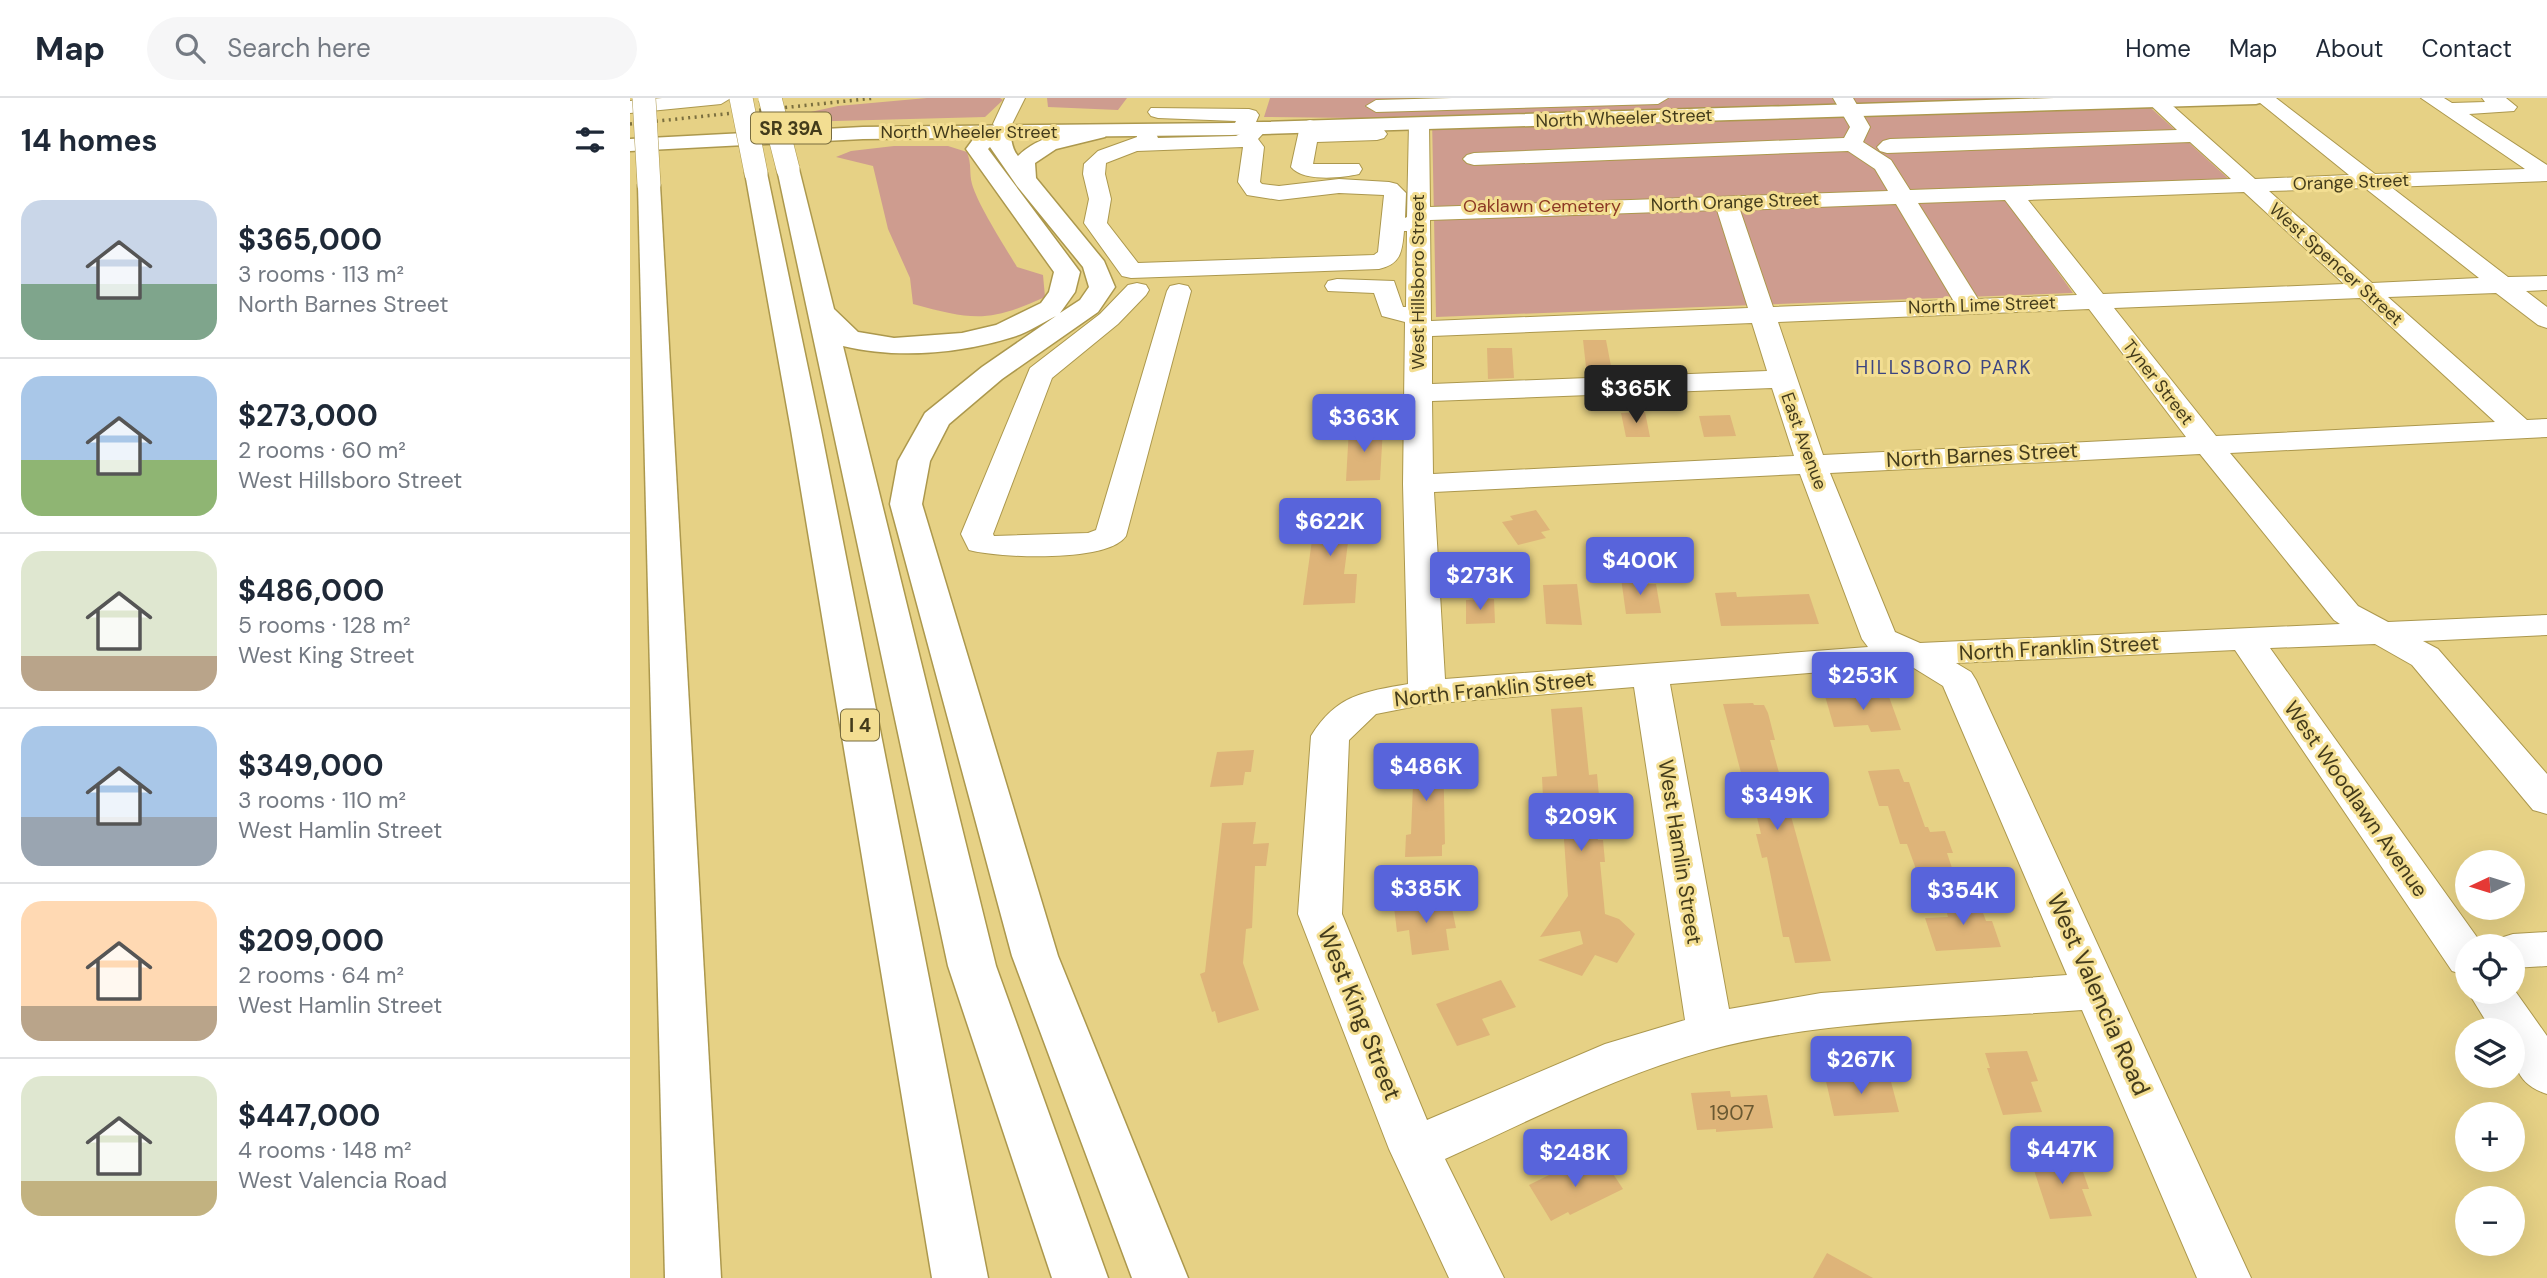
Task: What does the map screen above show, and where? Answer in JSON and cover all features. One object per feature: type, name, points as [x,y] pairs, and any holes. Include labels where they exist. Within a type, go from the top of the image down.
[{"type":"main road","points":[[644,98],[693,1278]]},
{"type":"main road","name":"I 4","points":[[741,98],[772,171],[811,457],[961,1278]]},
{"type":"main road","points":[[770,98],[772,171],[821,312],[972,966],[1080,1278]]},
{"type":"main road","name":"North Wheeler Street","points":[[630,145],[1151,122],[1254,122],[1309,131],[1376,118],[1405,150],[2154,99],[2256,98]]},
{"type":"main road","name":"North Wheeler Street","points":[[630,136],[864,125],[1097,132],[1151,122]]},
{"type":"main road","points":[[977,149],[988,135],[1001,128],[1001,149],[1095,266],[1102,288],[1089,306],[992,373],[936,419],[914,461],[906,504],[1035,956],[1160,1278]]},
{"type":"main road","points":[[821,312],[849,339],[894,346],[962,341],[994,333],[1049,309],[1062,292],[1067,272],[977,149],[935,138],[877,132]]},
{"type":"main road","points":[[1025,181],[1024,162],[1037,150],[1066,139],[1097,132]]},
{"type":"street","points":[[630,107],[721,98]]},
{"type":"street","points":[[1001,128],[1015,98]]},
{"type":"street","points":[[1376,118],[1658,98]]},
{"type":"street","points":[[2264,98],[2547,320]]},
{"type":"street","points":[[2439,103],[2507,107],[2493,98]]},
{"type":"street","name":"West Spencer Street","points":[[2154,99],[2364,290],[2533,428]]},
{"type":"street","points":[[2439,103],[2547,175]]},
{"type":"street","points":[[1474,159],[1814,147],[1852,120],[1885,156],[1900,197],[1970,306]]},
{"type":"street","points":[[1151,122],[1097,160],[1093,167],[1094,180],[1100,193],[1095,223],[1134,280],[1179,291],[1380,285],[1385,286],[1394,313],[1417,321]]},
{"type":"street","points":[[1134,280],[1380,262],[1390,255],[1409,221],[1395,193],[1388,189],[1339,186],[1279,193],[1255,190],[1249,182],[1254,122]]},
{"type":"street","points":[[1309,131],[1302,167],[1305,169],[1405,150]]},
{"type":"street","points":[[1885,156],[1890,145],[2194,136]]},
{"type":"street","name":"West Hillsboro Street","points":[[1405,150],[1417,321],[1418,484],[1427,692]]},
{"type":"street","name":"Orange Street","points":[[2011,193],[2547,175]]},
{"type":"street","name":"North Orange Street","points":[[1409,221],[1726,202],[2011,193]]},
{"type":"street","name":"Tyner Street","points":[[2011,193],[2207,444],[2346,613],[2425,657],[2547,800]]},
{"type":"street","name":"East Avenue","points":[[1726,202],[1760,314],[1811,464],[1880,639],[1916,654]]},
{"type":"street","points":[[1134,280],[1109,320],[1040,374],[977,534],[980,543],[991,546],[1093,543],[1110,536],[1179,291]]},
{"type":"street","name":"North Lime Street","points":[[1417,321],[1760,314],[2547,283]]},
{"type":"street","points":[[1417,393],[1782,379]]},
{"type":"street","name":"North Barnes Street","points":[[1418,484],[2533,428]]},
{"type":"street","name":"North Franklin Street","points":[[1364,704],[1427,692],[1916,654],[2547,625]]},
{"type":"street","name":"West Woodlawn Avenue","points":[[2245,639],[2455,939]]},
{"type":"street","name":"West Valencia Road","points":[[1916,654],[1958,680],[2224,1278]]},
{"type":"street","name":"West Hamlin Street","points":[[1650,674],[1710,1031]]},
{"type":"street","name":"West King Street","points":[[1364,704],[1330,736],[1321,914],[1414,1149],[1477,1278]]},
{"type":"street","points":[[2525,950],[2547,949]]},
{"type":"street","points":[[1414,1149],[1622,1058],[1710,1031],[1821,1011],[2098,991]]},
{"type":"street","points":[[2499,1004],[2547,1074]]},
{"type":"green space","points":[[927,98],[1003,100],[985,117],[798,122],[806,113],[838,106]]},
{"type":"green space","points":[[1047,98],[1127,98],[1118,110],[1048,107]]},
{"type":"green space","name":"Oaklawn Cemetery","points":[[1270,98],[2140,98],[2232,182],[1999,190],[2073,293],[1436,317],[1432,119],[1264,117]]},
{"type":"green space","points":[[894,146],[948,146],[967,152],[972,184],[986,214],[1017,267],[1043,275],[1045,297],[1009,311],[980,316],[966,316],[913,304],[910,278],[888,229],[873,166],[836,157],[851,151]]},
{"type":"building","points":[[1583,340],[1606,340],[1611,366],[1586,367]]},
{"type":"building","points":[[1487,348],[1512,348],[1514,378],[1488,379]]},
{"type":"building","points":[[1645,412],[1650,437],[1626,437],[1621,413]]},
{"type":"building","points":[[1730,415],[1736,436],[1704,437],[1699,416]]},
{"type":"building","points":[[1349,428],[1383,428],[1380,480],[1346,481]]},
{"type":"building","points":[[1353,503],[1344,574],[1357,574],[1355,603],[1303,605],[1317,504]]},
{"type":"building","points":[[1536,510],[1550,530],[1541,532],[1546,538],[1518,545],[1502,522],[1513,520],[1510,516]]},
{"type":"building","points":[[1621,578],[1643,578],[1644,584],[1656,584],[1661,613],[1626,614]]},
{"type":"building","points":[[1577,584],[1582,625],[1546,624],[1543,585]]},
{"type":"building","points":[[1736,592],[1737,597],[1809,594],[1819,624],[1721,626],[1715,593]]},
{"type":"building","points":[[1494,599],[1495,623],[1466,624],[1466,600]]},
{"type":"building","points":[[1888,694],[1901,730],[1871,732],[1868,725],[1834,727],[1825,696]]},
{"type":"building","points":[[1723,704],[1764,705],[1768,713],[1775,740],[1770,740],[1831,961],[1795,963],[1789,937],[1783,937],[1767,857],[1762,858],[1756,834],[1761,834],[1750,788],[1745,788]]},
{"type":"building","points":[[1582,707],[1589,775],[1597,774],[1599,796],[1594,796],[1598,840],[1603,840],[1605,862],[1600,862],[1605,914],[1619,919],[1635,934],[1617,963],[1595,955],[1582,976],[1538,960],[1583,944],[1580,931],[1540,937],[1568,896],[1561,797],[1543,798],[1542,777],[1557,776],[1551,709]]},
{"type":"building","points":[[1443,749],[1445,844],[1442,845],[1442,856],[1405,857],[1406,835],[1411,834],[1413,785],[1411,771],[1406,772],[1406,750]]},
{"type":"building","points":[[1254,750],[1251,772],[1245,772],[1243,785],[1210,787],[1217,752]]},
{"type":"building","points":[[1899,769],[1904,782],[1909,782],[1925,827],[1928,827],[1930,832],[1945,831],[1953,853],[1947,853],[1953,871],[1917,872],[1907,844],[1900,844],[1888,806],[1879,806],[1868,771]]},
{"type":"building","points":[[1256,822],[1253,844],[1269,843],[1266,866],[1255,866],[1252,928],[1246,929],[1243,963],[1259,1010],[1218,1023],[1200,974],[1205,972],[1222,823]]},
{"type":"building","points":[[1977,897],[1986,921],[1992,921],[2001,947],[1936,951],[1925,918],[1948,917],[1943,899]]},
{"type":"building","points":[[1450,899],[1456,928],[1446,929],[1449,950],[1412,955],[1409,930],[1397,932],[1394,907]]},
{"type":"building","points":[[1501,980],[1516,1007],[1482,1019],[1490,1035],[1457,1046],[1436,1004]]},
{"type":"building","points":[[2027,1051],[2038,1081],[2031,1082],[2042,1112],[2003,1115],[1987,1068],[1990,1068],[1985,1053]]},
{"type":"building","points":[[1864,1075],[1865,1080],[1890,1078],[1899,1112],[1834,1116],[1825,1077]]},
{"type":"building","points":[[1730,1091],[1731,1097],[1767,1095],[1773,1128],[1716,1132],[1716,1129],[1697,1130],[1691,1093]]},
{"type":"building","points":[[2077,1155],[2089,1189],[2082,1189],[2092,1216],[2050,1219],[2030,1158]]},
{"type":"building","points":[[1602,1157],[1623,1189],[1570,1215],[1568,1212],[1551,1221],[1529,1185],[1563,1168],[1567,1174]]},
{"type":"building","points":[[1827,1253],[1873,1278],[1813,1278]]},
{"type":"railway","points":[[630,124],[875,98]]},
{"type":"district","name":"HILLSBORO PARK","points":[[1944,367]]}]
